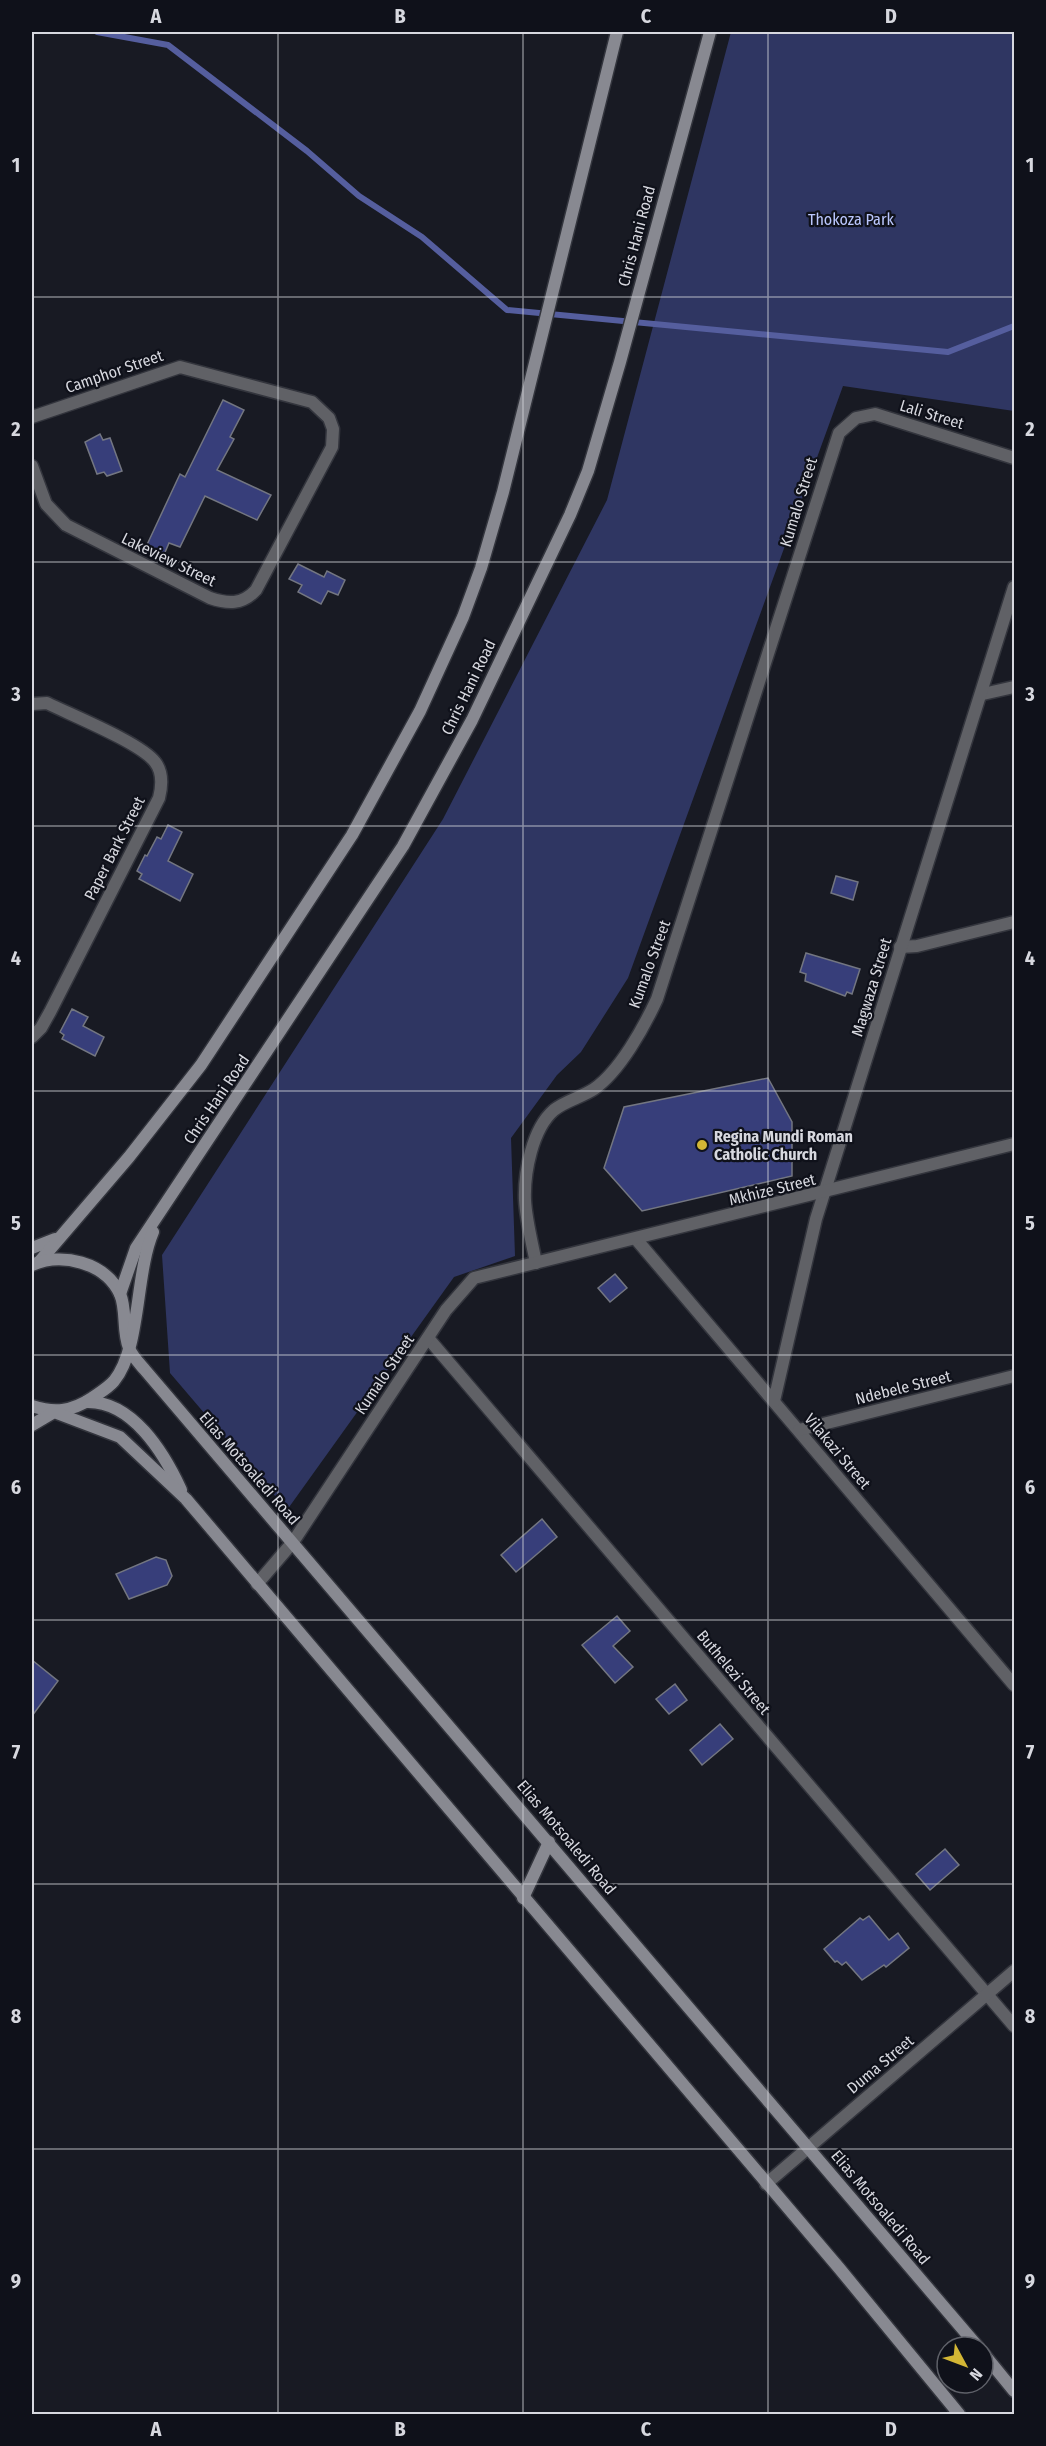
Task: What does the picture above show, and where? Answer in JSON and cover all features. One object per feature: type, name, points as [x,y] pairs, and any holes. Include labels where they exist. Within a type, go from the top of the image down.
[{"type":"main road","name":"Chris Hani Road","points":[[36,1263],[129,1157],[201,1065],[305,910],[387,773],[425,701],[463,617],[481,568],[503,492],[617,32]]},
{"type":"main road","name":"Chris Hani Road","points":[[120,1294],[136,1248],[403,846],[459,744],[570,515],[588,471],[620,362],[710,32]]},
{"type":"main road","points":[[32,1425],[54,1412],[86,1402],[112,1383],[129,1349],[143,1262],[161,1211]]},
{"type":"main road","points":[[32,1248],[50,1243],[60,1236]]},
{"type":"main road","points":[[36,1263],[85,1263],[99,1271],[120,1294],[129,1349]]},
{"type":"main road","name":"Elias Motsoaledi Road","points":[[129,1349],[968,2335]]},
{"type":"main road","points":[[86,1402],[106,1404],[120,1412],[146,1434],[163,1457],[186,1499]]},
{"type":"main road","points":[[32,1406],[120,1437],[186,1499],[959,2415]]},
{"type":"main road","points":[[523,1898],[549,1842]]},
{"type":"main road","points":[[995,2368],[1014,2391]]},
{"type":"street","name":"Camphor Street","points":[[32,417],[180,367],[312,402]]},
{"type":"street","name":"Lakeview Street","points":[[32,466],[46,504],[66,525],[210,598],[225,603],[237,602],[256,590],[332,447],[333,429],[329,418],[312,402]]},
{"type":"street","name":"Lali Street","points":[[843,429],[856,418],[875,414],[1014,458]]},
{"type":"street","name":"Kumalo Street","points":[[257,1584],[293,1542],[455,1297],[474,1278],[536,1263],[525,1200],[526,1174],[535,1143],[542,1125],[554,1110],[596,1088],[619,1062],[642,1029],[657,999],[834,445],[843,429]]},
{"type":"street","name":"Magwaza Street","points":[[774,1401],[816,1220],[900,947],[983,694],[1014,587]]},
{"type":"street","points":[[983,694],[1014,687]]},
{"type":"street","name":"Paper Bark Street","points":[[32,704],[47,703],[140,750],[155,762],[161,780],[159,798],[50,1012],[41,1028],[32,1037]]},
{"type":"street","points":[[900,947],[917,946],[1014,921]]},
{"type":"street","name":"Mkhize Street","points":[[536,1263],[1014,1144]]},
{"type":"street","name":"Vilakazi Street","points":[[636,1239],[1014,1685]]},
{"type":"street","name":"Buthelezi Street","points":[[428,1338],[1014,2026]]},
{"type":"street","name":"Ndebele Street","points":[[799,1430],[1014,1376]]},
{"type":"street","name":"Duma Street","points":[[766,2184],[1014,1971]]},
{"type":"green space","name":"Thokoza Park","points":[[731,32],[1014,32],[1014,411],[843,386],[628,978],[581,1052],[557,1075],[511,1138],[515,1256],[454,1277],[287,1510],[170,1373],[162,1255],[443,819],[607,500]]},
{"type":"building","points":[[223,400],[244,410],[230,437],[234,439],[217,470],[271,495],[257,520],[205,496],[180,547],[169,543],[163,557],[145,549],[180,474],[185,477]]},
{"type":"building","points":[[100,434],[103,440],[110,438],[122,471],[107,476],[104,472],[97,474],[85,442]]},
{"type":"building","points":[[298,564],[324,577],[327,571],[345,580],[338,595],[328,591],[321,604],[298,592],[302,585],[289,579]]},
{"type":"building","points":[[168,825],[182,832],[168,861],[193,874],[180,901],[139,879],[142,874],[137,871],[157,837],[161,839]]},
{"type":"building","points":[[836,876],[858,882],[853,900],[831,893]]},
{"type":"building","points":[[806,953],[860,969],[852,994],[847,992],[845,996],[805,981],[806,974],[800,972]]},
{"type":"building","points":[[72,1009],[88,1017],[83,1026],[104,1037],[95,1056],[62,1039],[64,1035],[60,1032]]},
{"type":"building","name":"Regina Mundi Roman Catholic Church","points":[[768,1078],[792,1122],[792,1176],[642,1211],[604,1168],[624,1107]]},
{"type":"building","points":[[615,1274],[627,1288],[610,1302],[598,1288]]},
{"type":"building","points":[[542,1519],[557,1537],[516,1572],[501,1555]]},
{"type":"building","points":[[156,1557],[166,1560],[172,1576],[167,1585],[129,1599],[116,1574]]},
{"type":"building","points":[[617,1616],[630,1631],[613,1646],[633,1667],[615,1683],[582,1645]]},
{"type":"building","points":[[32,1660],[58,1681],[32,1716]]},
{"type":"building","points":[[675,1684],[687,1700],[669,1714],[656,1699]]},
{"type":"building","points":[[720,1724],[733,1739],[702,1765],[690,1750]]},
{"type":"building","points":[[945,1849],[959,1865],[930,1890],[916,1874]]},
{"type":"building","points":[[869,1916],[889,1940],[898,1933],[909,1948],[886,1967],[884,1965],[862,1980],[846,1962],[842,1965],[835,1962],[824,1949],[860,1918],[863,1920]]},
{"type":"waterway","points":[[97,32],[168,45],[307,151],[359,196],[422,237],[507,310],[948,352],[1014,326]]},
{"type":"place","name":"Regina Mundi Roman Catholic Church","points":[[702,1145]]}]
